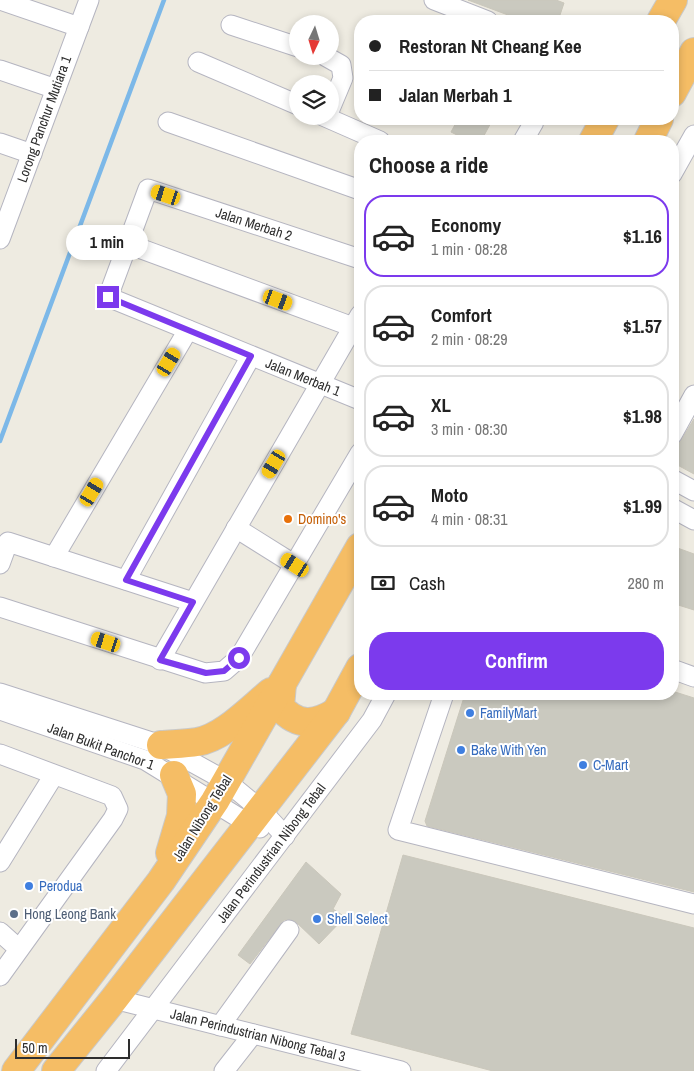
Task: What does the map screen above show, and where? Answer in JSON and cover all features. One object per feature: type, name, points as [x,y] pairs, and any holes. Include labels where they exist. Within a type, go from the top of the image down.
[{"type":"highway","points":[[665,15],[674,0]]},
{"type":"highway","points":[[679,81],[694,52]]},
{"type":"highway","name":"Jalan Nibong Tebal","points":[[16,1071],[161,881],[220,791],[354,558]]},
{"type":"highway","points":[[56,1071],[336,712],[354,679]]},
{"type":"highway","points":[[282,684],[280,707],[298,721],[310,723],[323,720],[336,712]]},
{"type":"highway","points":[[161,745],[197,742],[212,738],[224,731],[282,684]]},
{"type":"highway","points":[[161,881],[181,816],[182,794],[174,776]]},
{"type":"street","points":[[0,0],[79,27]]},
{"type":"street","name":"Lorong Panchur Mutiara 1","points":[[0,239],[4,216],[32,154],[89,0]]},
{"type":"street","points":[[434,0],[473,15]]},
{"type":"street","points":[[231,25],[289,44]]},
{"type":"street","points":[[198,62],[289,101]]},
{"type":"street","points":[[339,63],[341,64],[344,78],[339,88]]},
{"type":"street","points":[[0,70],[56,89]]},
{"type":"street","points":[[339,121],[368,135]]},
{"type":"street","points":[[168,122],[354,188]]},
{"type":"street","points":[[679,162],[694,135]]},
{"type":"street","points":[[0,143],[32,154]]},
{"type":"street","name":"Jalan Merbah 2","points":[[128,244],[148,189],[354,257]]},
{"type":"street","points":[[128,244],[354,320]]},
{"type":"street","name":"Jalan Merbah 1","points":[[128,244],[108,297],[354,398]]},
{"type":"street","points":[[160,660],[354,325]]},
{"type":"street","points":[[54,557],[188,330]]},
{"type":"street","points":[[126,580],[251,356]]},
{"type":"street","points":[[679,422],[694,395]]},
{"type":"street","points":[[0,607],[160,660],[206,673],[224,671],[239,658],[354,463]]},
{"type":"street","points":[[679,483],[694,491]]},
{"type":"street","points":[[679,512],[694,520]]},
{"type":"street","points":[[236,528],[295,565]]},
{"type":"street","points":[[0,564],[8,542],[193,602]]},
{"type":"street","points":[[679,672],[694,677]]},
{"type":"street","points":[[0,693],[161,745],[220,791]]},
{"type":"street","name":"Jalan Perindustrian Nibong Tebal","points":[[106,1071],[372,720],[383,700]]},
{"type":"street","points":[[442,700],[398,830],[694,904]]},
{"type":"street","name":"Jalan Bukit Panchor 1","points":[[0,710],[145,760],[174,776],[220,791],[285,836]]},
{"type":"street","points":[[0,754],[112,796],[118,809],[113,819],[0,976]]},
{"type":"street","points":[[0,862],[54,775]]},
{"type":"street","points":[[220,1026],[289,930]]},
{"type":"street","points":[[0,932],[19,949]]},
{"type":"street","name":"Jalan Perindustrian Nibong Tebal 3","points":[[114,999],[401,1071]]},
{"type":"street","points":[[224,1071],[253,1034]]},
{"type":"building","points":[[468,0],[556,0],[564,3],[560,15],[508,15]]},
{"type":"building","points":[[455,125],[490,125],[484,135],[457,135],[451,132]]},
{"type":"building","points":[[694,419],[694,474],[679,466],[679,444]]},
{"type":"building","points":[[679,549],[694,554],[694,610],[679,605]]},
{"type":"building","name":"C-Mart","points":[[679,693],[694,698],[694,892],[427,826],[425,821],[463,700],[679,700]]},
{"type":"building","points":[[403,855],[694,928],[694,1071],[493,1071],[351,1034]]},
{"type":"building","points":[[306,862],[341,894],[333,909],[345,917],[319,944],[295,921],[284,920],[250,964],[238,955]]},
{"type":"waterway","points":[[0,441],[164,0]]},
{"type":"place","name":"Domino's","points":[[288,519]]},
{"type":"place","name":"FamilyMart","points":[[470,713]]},
{"type":"place","name":"Bake With Yen","points":[[461,750]]},
{"type":"place","name":"C-Mart","points":[[583,765]]},
{"type":"place","name":"Perodua","points":[[29,886]]},
{"type":"place","name":"Hong Leong Bank","points":[[14,914]]},
{"type":"place","name":"Shell Select","points":[[317,919]]},
{"type":"route","points":[[108,297],[251,356],[126,580],[193,602],[160,660],[206,673],[224,671],[239,658]]}]
